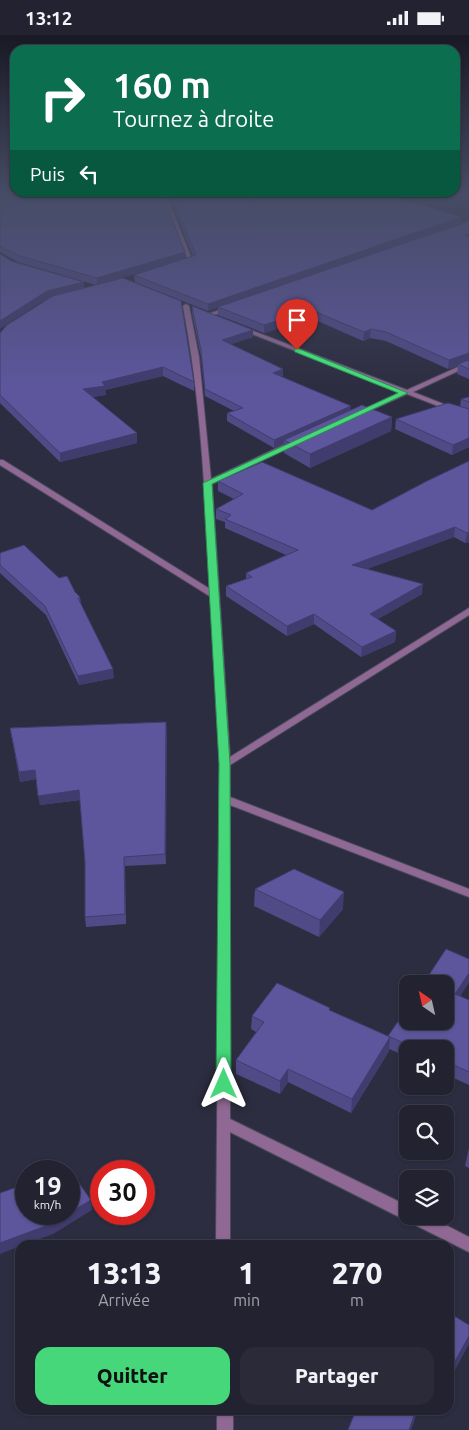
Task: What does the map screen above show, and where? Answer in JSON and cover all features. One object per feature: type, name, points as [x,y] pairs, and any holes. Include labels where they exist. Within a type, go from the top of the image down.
[{"type":"street","points":[[172,267],[191,261],[190,259]]},
{"type":"street","points":[[186,306],[196,357],[208,483],[225,764],[224,1240]]},
{"type":"street","points":[[208,315],[234,307]]},
{"type":"street","points":[[201,312],[217,319]]},
{"type":"street","points":[[235,326],[404,393],[469,416]]},
{"type":"street","points":[[351,417],[469,363]]},
{"type":"street","points":[[208,483],[306,438]]},
{"type":"street","points":[[0,462],[215,595]]},
{"type":"street","points":[[225,764],[469,611]]},
{"type":"street","points":[[224,799],[469,893]]},
{"type":"street","points":[[224,1122],[399,1210]]},
{"type":"street","points":[[430,1225],[469,1245]]},
{"type":"street","points":[[225,1415],[225,1430]]},
{"type":"building","points":[[0,259],[8,259],[84,282],[47,291],[0,321]]},
{"type":"building","points":[[31,259],[161,259],[97,278]]},
{"type":"building","points":[[183,259],[339,259],[208,304],[134,275]]},
{"type":"building","points":[[358,259],[469,259],[469,353],[449,360],[386,332],[371,329],[364,332],[311,310],[264,325],[218,307]]},
{"type":"building","points":[[123,278],[181,301],[194,382],[163,367],[102,382],[105,386],[83,389],[137,433],[60,453],[0,395],[0,333],[7,325],[53,296]]},
{"type":"building","points":[[192,306],[253,330],[222,340],[283,369],[273,373],[351,406],[274,440],[227,413],[243,408],[205,389],[201,350]]},
{"type":"building","points":[[469,360],[469,369],[458,364]]},
{"type":"building","points":[[469,397],[469,402],[461,399]]},
{"type":"building","points":[[448,403],[469,409],[469,438],[453,445],[396,419]]},
{"type":"building","points":[[362,405],[392,417],[310,454],[284,440]]},
{"type":"building","points":[[469,461],[469,532],[467,533],[455,527],[352,565],[423,584],[370,614],[396,631],[362,647],[314,614],[287,626],[226,586],[252,577],[246,573],[298,550],[225,519],[231,515],[216,509],[243,494],[218,481],[262,462],[372,510]]},
{"type":"building","points":[[24,545],[59,578],[67,576],[75,592],[80,597],[78,598],[113,669],[78,676],[45,606],[0,565],[0,553]]},
{"type":"building","points":[[166,722],[165,854],[124,857],[125,914],[85,917],[85,862],[79,790],[38,796],[35,770],[19,772],[10,728]]},
{"type":"building","points":[[294,869],[344,892],[320,920],[255,889]]},
{"type":"building","points":[[446,949],[469,959],[469,973],[455,994],[469,1000],[469,1072],[454,1065],[454,1040],[399,1041],[388,1036],[399,1020],[399,1030],[454,1030],[454,975],[429,975]]},
{"type":"building","points":[[277,983],[330,1008],[329,1010],[390,1037],[352,1099],[288,1069],[280,1081],[236,1060],[264,1022],[252,1016]]},
{"type":"building","points":[[80,1184],[90,1199],[90,1201],[80,1206]]},
{"type":"building","points":[[15,1188],[15,1225],[48,1225],[0,1243],[0,1193]]},
{"type":"building","points":[[454,1316],[469,1325],[469,1336],[454,1363]]},
{"type":"building","points":[[354,1415],[414,1415],[409,1430],[348,1430]]},
{"type":"route","points":[[224,1084],[225,764],[208,483],[404,393],[297,350]]}]
